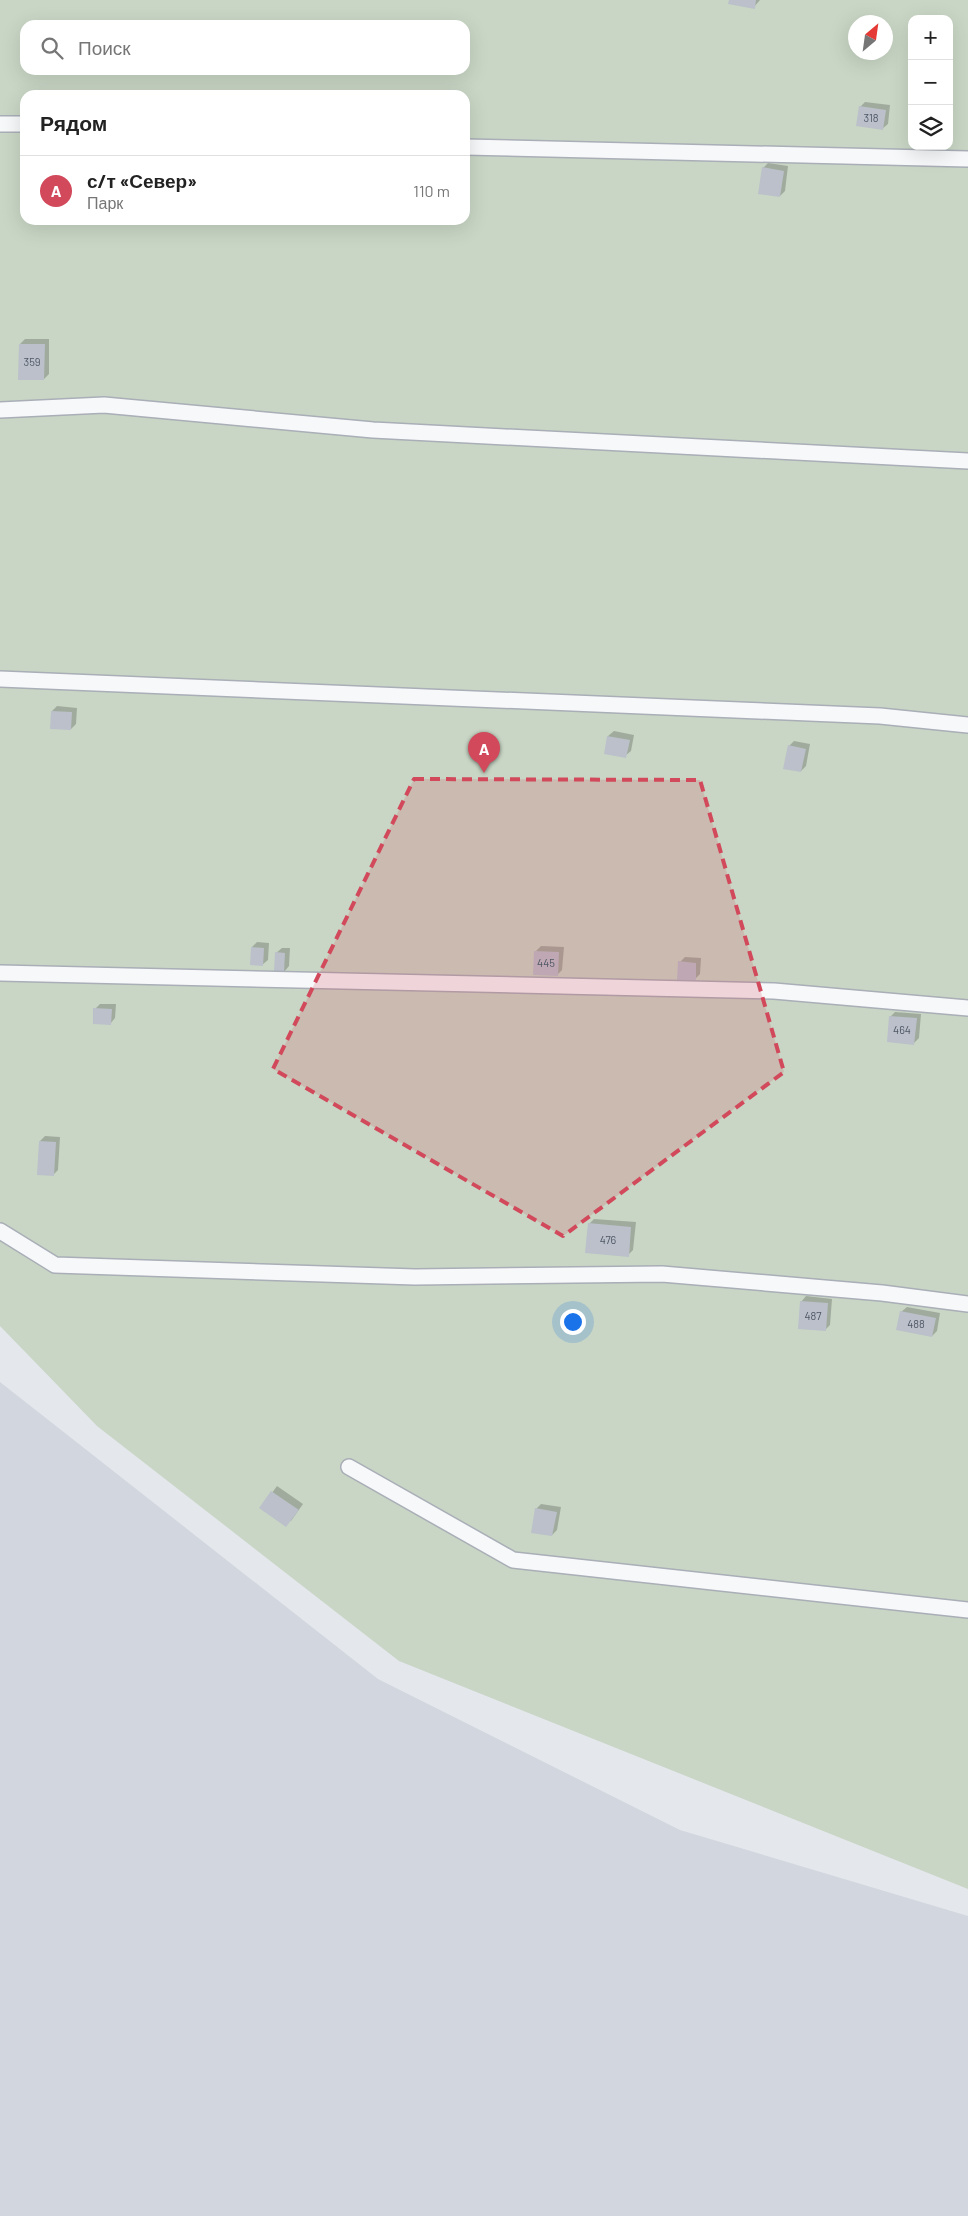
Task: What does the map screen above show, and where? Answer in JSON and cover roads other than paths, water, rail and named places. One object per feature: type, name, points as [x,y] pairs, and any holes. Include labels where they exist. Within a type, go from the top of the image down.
[{"type":"lane","points":[[0,124],[20,124]]},
{"type":"lane","points":[[470,147],[968,159]]},
{"type":"lane","points":[[0,410],[104,404],[373,430],[968,461]]},
{"type":"lane","points":[[0,679],[880,716],[968,725]]},
{"type":"lane","points":[[0,973],[774,991],[968,1008]]},
{"type":"lane","points":[[0,1231],[55,1265],[415,1276],[662,1274],[882,1293],[968,1304]]},
{"type":"lane","points":[[349,1467],[513,1560],[968,1610]]},
{"type":"place","name":"с/т «Север»","points":[[484,773]]}]
